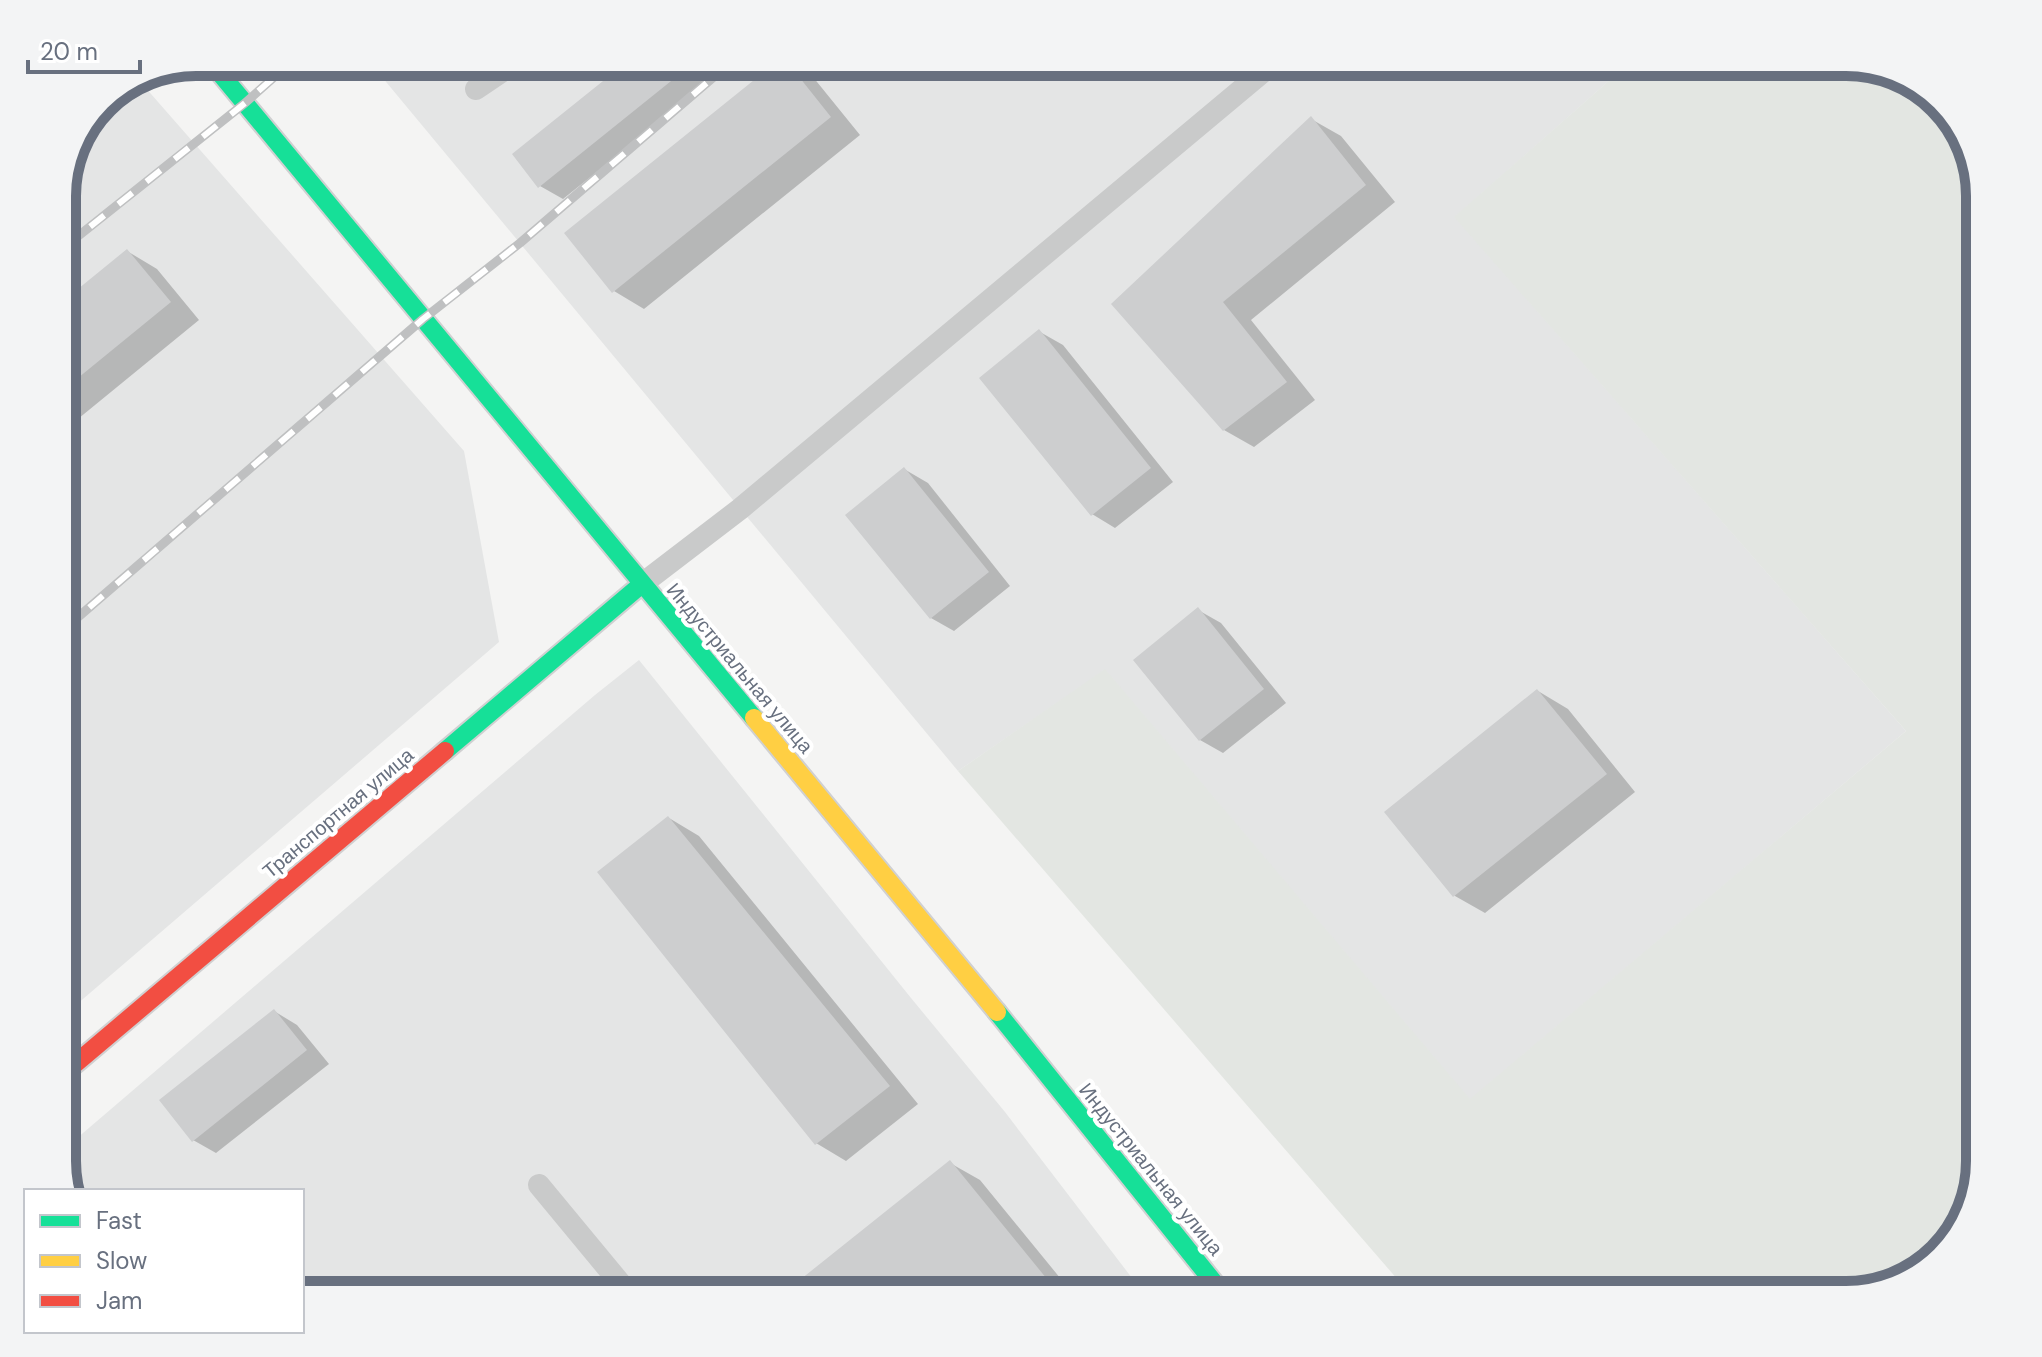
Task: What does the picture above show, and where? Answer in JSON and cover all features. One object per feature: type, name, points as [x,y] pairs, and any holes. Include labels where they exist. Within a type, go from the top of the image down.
[{"type":"street","name":"Индустриальная улица","points":[[222,76],[972,981],[1213,1281]]},
{"type":"street","name":"Транспортная улица","points":[[76,1063],[642,584]]},
{"type":"lane","points":[[476,89],[495,76]]},
{"type":"lane","points":[[642,584],[752,500],[1258,76]]},
{"type":"lane","points":[[539,1185],[618,1281]]},
{"type":"shaded area","points":[[381,76],[1614,76],[1455,217],[1906,731],[1470,1100],[1105,670],[958,771]]},
{"type":"shaded area","points":[[1614,76],[1846,76],[1877,80],[1899,88],[1931,111],[1957,150],[1966,196],[1966,1160],[1960,1199],[1946,1227],[1919,1256],[1892,1272],[1846,1281],[1399,1281],[958,771],[1105,669],[1470,1099],[1906,731],[1454,217]]},
{"type":"shaded area","points":[[145,88],[464,451],[499,642],[76,1005],[76,189],[85,150],[96,130],[111,111],[130,96]]},
{"type":"shaded area","points":[[639,660],[1005,1112],[1134,1281],[304,1281],[304,1189],[80,1189],[76,1139]]},
{"type":"building","points":[[609,76],[677,76],[538,188],[512,154]]},
{"type":"building","points":[[759,76],[798,76],[831,117],[612,293],[564,233]]},
{"type":"building","points":[[1311,116],[1366,185],[1223,302],[1287,382],[1223,431],[1111,304]]},
{"type":"building","points":[[127,249],[171,302],[76,380],[76,291]]},
{"type":"building","points":[[1039,329],[1151,468],[1091,516],[979,378]]},
{"type":"building","points":[[904,467],[989,572],[930,619],[845,515]]},
{"type":"building","points":[[1198,607],[1264,689],[1199,741],[1133,660]]},
{"type":"building","points":[[1537,689],[1607,774],[1453,897],[1384,812]]},
{"type":"building","points":[[668,816],[890,1086],[815,1145],[597,872]]},
{"type":"building","points":[[274,1009],[307,1050],[192,1142],[159,1100]]},
{"type":"building","points":[[950,1160],[1049,1281],[799,1281]]},
{"type":"railway","points":[[76,238],[275,76]]},
{"type":"railway","points":[[76,619],[423,319],[520,243],[715,76]]},
{"type":"traffic: fast","points":[[222,76],[754,718]]},
{"type":"traffic: fast","points":[[445,751],[642,584]]},
{"type":"traffic: fast","points":[[997,1012],[1213,1281]]},
{"type":"traffic: slow","points":[[754,718],[997,1012]]},
{"type":"traffic: jam","points":[[76,1063],[445,751]]}]
